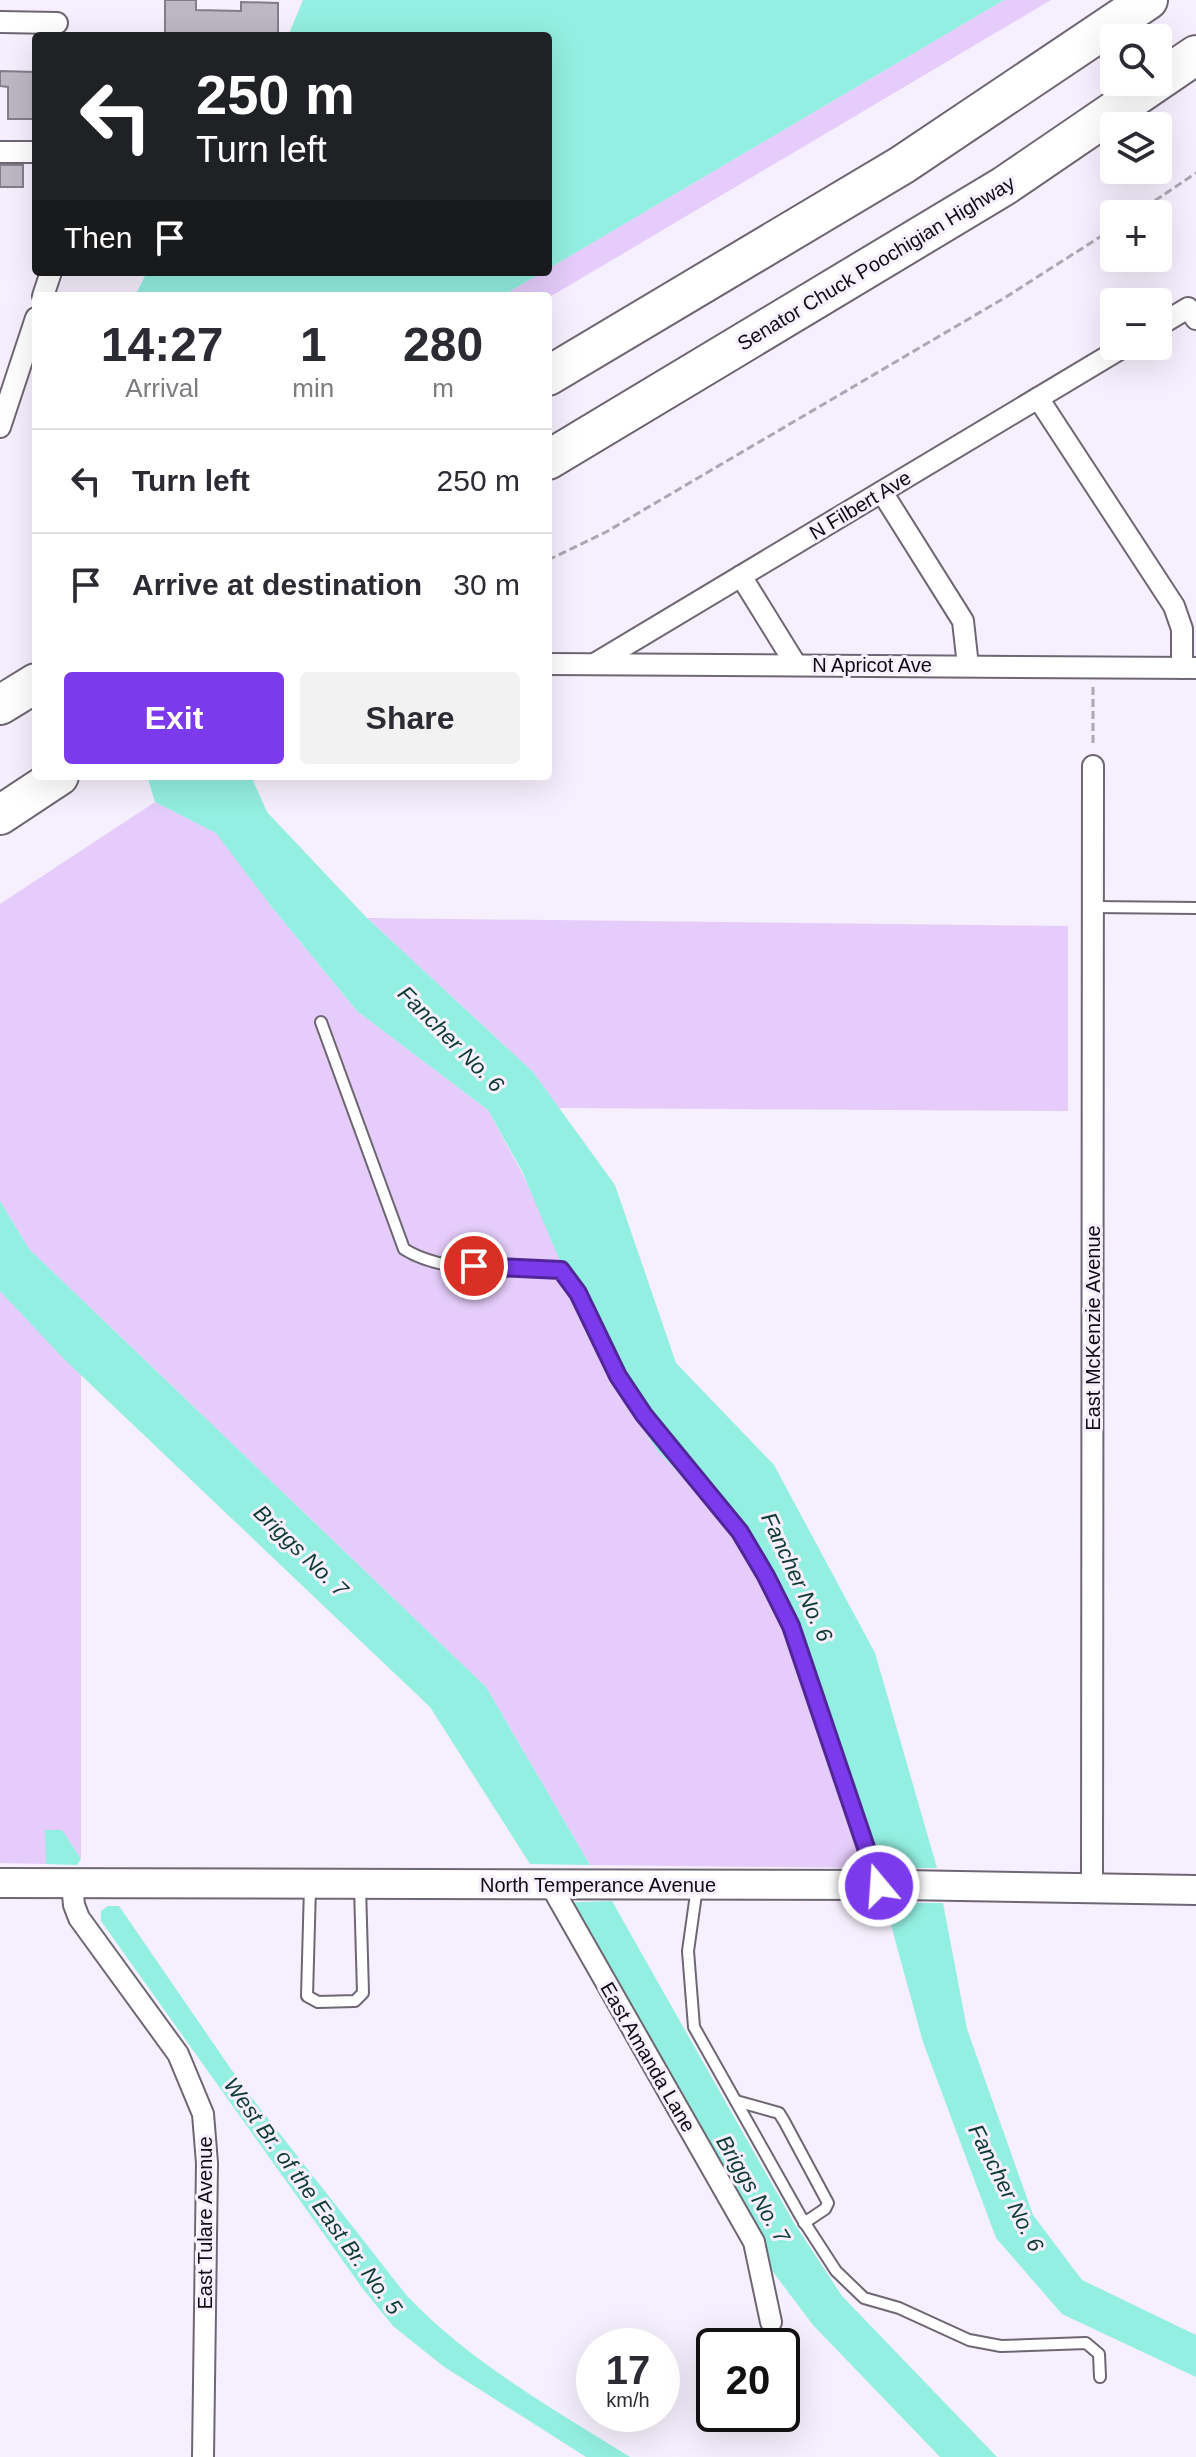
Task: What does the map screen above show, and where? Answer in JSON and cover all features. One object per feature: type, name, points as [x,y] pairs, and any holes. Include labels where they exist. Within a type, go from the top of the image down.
[{"type":"highway","points":[[552,374],[902,165],[1148,0]]},
{"type":"highway","name":"Senator Chuck Poochigian Highway","points":[[552,458],[1004,186],[1196,55]]},
{"type":"highway","points":[[0,705],[32,685]]},
{"type":"highway","points":[[0,788],[32,768]]},
{"type":"highway","points":[[0,815],[53,780]]},
{"type":"main road","name":"North Temperance Avenue","points":[[0,1883],[931,1886],[1196,1890]]},
{"type":"street","points":[[0,22],[57,23]]},
{"type":"street","points":[[0,152],[32,152]]},
{"type":"street","points":[[1172,321],[1192,314]]},
{"type":"street","points":[[0,427],[32,330]]},
{"type":"street","name":"N Filbert Ave","points":[[595,663],[1102,360]]},
{"type":"street","points":[[1038,398],[1174,606],[1189,668]]},
{"type":"street","points":[[882,492],[963,621],[968,666]]},
{"type":"street","points":[[741,576],[796,665]]},
{"type":"street","name":"N Apricot Ave","points":[[552,664],[1189,668]]},
{"type":"street","name":"East McKenzie Avenue","points":[[1092,1889],[1093,766]]},
{"type":"street","name":"East Tulare Avenue","points":[[72,1884],[79,1918],[178,2054],[203,2114],[207,2163],[203,2457]]},
{"type":"street","name":"East Amanda Lane","points":[[550,1884],[754,2242],[771,2322]]},
{"type":"lane","points":[[1093,907],[1196,908]]},
{"type":"lane","points":[[321,1022],[404,1249],[423,1260],[445,1264],[561,1270],[578,1293],[618,1376],[635,1402],[740,1532],[791,1626],[891,1886]]},
{"type":"lane","points":[[310,1885],[307,1996],[318,2002],[355,2001],[363,1993],[360,1885]]},
{"type":"lane","points":[[697,1885],[688,1951],[694,2027],[804,2223],[836,2271],[864,2298],[899,2308],[969,2340],[1001,2346],[1086,2343],[1099,2354],[1100,2377]]},
{"type":"lane","points":[[736,2101],[779,2113],[784,2121],[828,2203],[804,2223]]},
{"type":"path","points":[[1156,200],[1196,173]]},
{"type":"path","points":[[552,558],[606,532],[1006,297],[1100,237]]},
{"type":"path","points":[[1093,687],[1093,766]]},
{"type":"shaded area","points":[[1004,0],[1051,0],[552,296],[552,292],[509,292],[536,276],[552,276],[552,267]]},
{"type":"shaded area","points":[[155,802],[216,832],[271,906],[357,1011],[488,1110],[657,1450],[737,1534],[789,1631],[868,1868],[590,1865],[486,1687],[29,1249],[0,1201],[0,904]]},
{"type":"shaded area","points":[[367,918],[1068,926],[1068,1111],[559,1108],[533,1072]]},
{"type":"shaded area","points":[[0,1291],[81,1375],[81,1859],[62,1830],[46,1830],[46,1864],[0,1863]]},
{"type":"water","points":[[303,0],[1004,0],[552,267],[552,32],[290,32]]},
{"type":"water","points":[[145,276],[536,276],[509,292],[137,292]]},
{"type":"water","name":"Fancher No. 6","points":[[148,780],[253,780],[267,812],[367,918],[533,1072],[615,1185],[676,1363],[774,1465],[875,1653],[937,1868],[868,1868],[789,1631],[737,1534],[657,1450],[607,1372],[522,1171],[488,1110],[357,1011],[216,833],[155,802]]},
{"type":"water","name":"Briggs No. 7","points":[[0,1201],[29,1249],[486,1687],[590,1865],[530,1864],[430,1707],[64,1359],[0,1291]]},
{"type":"water","points":[[45,1830],[62,1830],[81,1859],[77,1865],[46,1864]]},
{"type":"water","name":"Briggs No. 7","points":[[612,1901],[794,2223],[842,2296],[997,2457],[940,2457],[813,2325],[764,2260],[556,1903]]},
{"type":"water","name":"Fancher No. 6","points":[[885,1903],[943,1903],[967,2029],[1033,2215],[1082,2280],[1196,2335],[1196,2377],[1062,2314],[996,2238],[923,2042]]},
{"type":"water","name":"West Br. of the East Br. No. 5","points":[[108,1906],[119,1906],[244,2088],[407,2296],[458,2343],[576,2423],[576,2432],[590,2432],[630,2457],[586,2457],[443,2366],[393,2326],[363,2289],[101,1921],[101,1911]]},
{"type":"building","points":[[165,0],[196,0],[196,10],[241,11],[241,2],[278,3],[278,32],[165,32]]},
{"type":"building","points":[[0,71],[32,72],[32,119],[8,119],[8,87],[0,86]]},
{"type":"building","points":[[0,165],[23,165],[23,187],[0,187]]},
{"type":"route","points":[[474,1266],[561,1270],[578,1293],[618,1376],[644,1415],[740,1532],[791,1626],[879,1886]]}]
